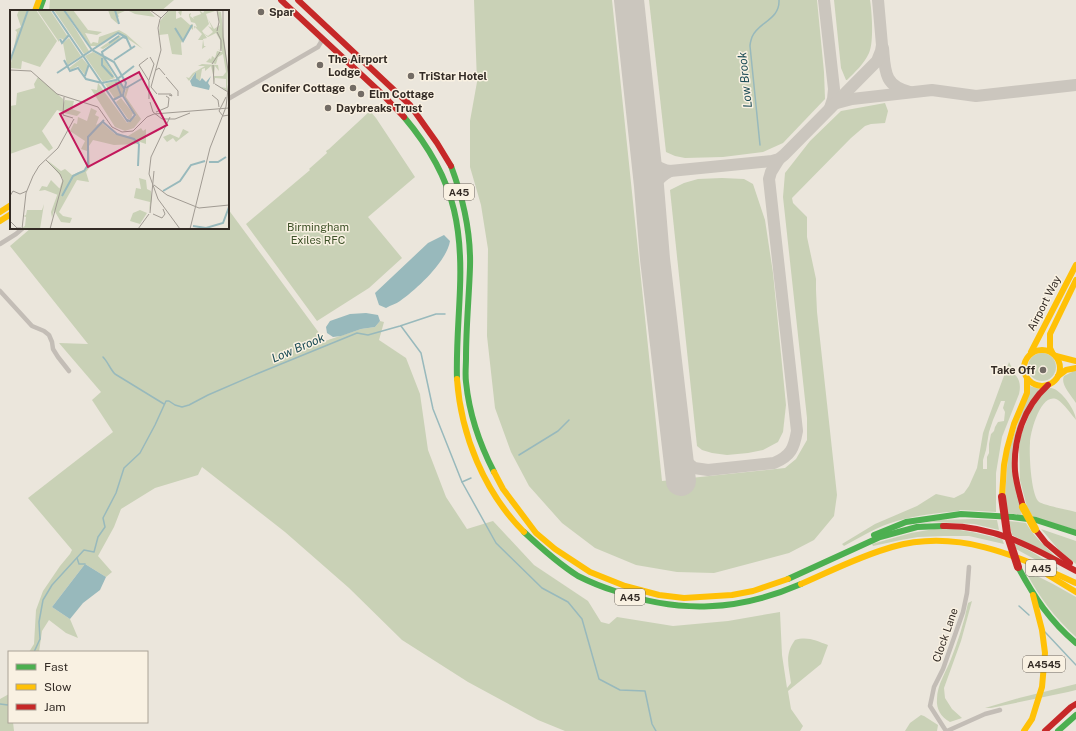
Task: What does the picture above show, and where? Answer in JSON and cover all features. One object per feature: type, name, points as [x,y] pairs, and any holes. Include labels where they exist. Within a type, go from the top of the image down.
[{"type":"main road","points":[[34,10],[38,0]]},
{"type":"main road","points":[[39,10],[43,0]]},
{"type":"main road","name":"A45","points":[[281,0],[400,113],[422,141],[442,174],[450,194],[459,237],[461,270],[456,348],[457,382],[461,414],[467,437],[486,481],[503,507],[526,535],[555,560],[583,578],[620,594],[658,604],[677,606],[715,606],[770,596],[802,584],[876,551],[903,544],[927,541],[954,541],[984,546],[1028,562],[1076,583]]},
{"type":"main road","name":"A45","points":[[298,0],[410,105],[437,143],[451,167],[463,204],[469,236],[470,266],[466,336],[466,382],[476,431],[485,454],[503,489],[513,504],[536,533],[555,549],[590,572],[625,586],[659,595],[684,598],[732,595],[753,591],[782,582],[880,538],[917,527],[951,526],[974,528],[1003,535],[1038,550],[1076,571]]},
{"type":"main road","points":[[0,212],[10,206]]},
{"type":"main road","points":[[0,221],[10,215]]},
{"type":"main road","name":"Airport Way","points":[[1031,352],[1076,265]]},
{"type":"main road","name":"Airport Way","points":[[1054,354],[1050,348],[1050,334],[1076,280]]},
{"type":"main road","points":[[1048,385],[1037,386],[1027,379],[1024,374],[1023,368],[1025,360],[1031,352],[1044,349],[1076,361]]},
{"type":"main road","points":[[1054,354],[1059,362],[1060,368],[1058,376]]},
{"type":"main road","points":[[1076,368],[1070,368],[1063,371],[1054,381],[1041,390],[1032,402],[1025,415],[1017,441],[1015,457],[1015,471],[1018,491],[1023,507],[1035,529],[1053,550],[1076,567]]},
{"type":"main road","points":[[1027,379],[1027,393],[1014,424],[1004,465],[1002,497],[1006,530],[1011,550],[1018,567],[1033,594],[1054,622],[1076,643]]},
{"type":"main road","points":[[834,558],[847,549],[879,532],[906,522],[961,514],[1013,516],[1036,520],[1076,532]]},
{"type":"main road","points":[[1036,520],[1076,537]]},
{"type":"main road","points":[[1003,552],[1076,592]]},
{"type":"main road","name":"A4545","points":[[1024,731],[1032,719],[1042,687],[1045,652],[1042,630],[1033,594]]},
{"type":"main road","points":[[1045,731],[1076,704]]},
{"type":"main road","points":[[1058,731],[1076,716]]},
{"type":"street","points":[[229,98],[318,47],[322,42],[321,37]]},
{"type":"street","points":[[0,244],[22,229]]},
{"type":"street","points":[[0,291],[32,326],[49,335],[53,349],[69,371]]},
{"type":"street","name":"Clock Lane","points":[[930,706],[934,687],[943,669],[963,612],[967,593],[969,567]]},
{"type":"street","points":[[926,710],[930,706],[946,731],[985,714],[1000,710]]},
{"type":"green space","points":[[50,0],[174,0],[162,10],[49,10]]},
{"type":"green space","points":[[474,0],[612,0],[662,481],[785,468],[796,459],[807,440],[807,418],[783,197],[785,173],[810,141],[841,111],[885,103],[888,111],[885,123],[865,126],[851,138],[792,198],[793,203],[807,217],[807,237],[816,279],[817,312],[837,495],[834,516],[814,540],[789,553],[714,573],[677,572],[636,565],[595,548],[562,523],[529,486],[511,452],[495,408],[487,336],[488,249],[481,205],[470,167],[470,121],[477,82]]},
{"type":"green space","points":[[649,0],[817,0],[825,99],[783,143],[763,152],[723,157],[685,158],[666,152]]},
{"type":"green space","points":[[834,0],[870,0],[872,27],[871,48],[862,64],[847,80],[841,68]]},
{"type":"green space","name":"Birmingham Exiles RFC","points":[[370,111],[415,177],[368,217],[402,258],[369,288],[317,321],[246,224],[310,170],[309,169],[327,153],[326,151]]},
{"type":"green space","points":[[698,179],[744,179],[753,184],[765,220],[773,273],[786,405],[783,432],[778,442],[763,450],[727,455],[702,450],[697,446],[670,190],[684,183]]},
{"type":"green space","points":[[229,210],[325,341],[361,329],[375,327],[380,321],[384,322],[379,340],[406,358],[420,394],[428,450],[446,497],[467,529],[493,521],[534,565],[588,601],[601,622],[609,624],[617,617],[673,626],[728,621],[780,612],[782,655],[787,688],[791,683],[788,656],[795,640],[808,639],[828,645],[821,664],[788,691],[791,709],[803,726],[800,731],[565,731],[538,720],[468,682],[402,640],[349,588],[285,532],[202,467],[198,475],[155,488],[121,509],[114,527],[98,556],[112,572],[106,577],[85,564],[52,607],[70,619],[78,638],[66,633],[49,620],[42,631],[39,651],[30,651],[34,644],[36,610],[43,591],[72,550],[28,498],[113,432],[92,400],[101,392],[59,343],[88,344],[10,246],[30,229],[229,229]]},
{"type":"green space","points":[[1042,353],[1052,357],[1056,367],[1052,377],[1042,381],[1032,377],[1028,367],[1032,357]]},
{"type":"green space","points":[[1009,362],[1013,373],[1019,380],[1020,388],[1002,437],[996,473],[996,512],[960,510],[912,517],[883,526],[844,546],[842,544],[875,524],[917,506],[936,494],[954,498],[964,493],[969,486],[977,468],[983,433]],"holes":[[[1001,401],[1005,401],[1003,408],[1005,412],[1004,421],[998,422],[991,434],[989,453],[987,457],[987,469],[983,469],[983,460],[989,432]]]},
{"type":"green space","points":[[1072,371],[1076,371],[1076,403],[1063,382],[1064,376]]},
{"type":"green space","points":[[1030,386],[1039,389],[1015,444],[1022,515],[1007,513],[1005,497],[1008,454]]},
{"type":"green space","points":[[1051,388],[1059,392],[1067,401],[1074,411],[1076,420],[1058,400],[1052,399],[1046,401],[1034,422],[1032,431],[1030,456],[1032,482],[1036,496],[1040,503],[1076,512],[1076,530],[1033,517],[1027,507],[1020,480],[1019,447],[1021,435],[1034,403],[1046,389]]},
{"type":"green space","points":[[939,520],[997,520],[999,530],[974,524],[932,522],[916,525]]},
{"type":"green space","points":[[1009,521],[1026,523],[1036,537],[1057,558],[1012,535]]},
{"type":"green space","points":[[934,529],[954,529],[972,532],[1002,539],[1004,544],[969,536],[944,536],[918,537],[873,546],[872,544],[911,533]]},
{"type":"green space","points":[[1041,529],[1076,541],[1076,564],[1059,550]]},
{"type":"green space","points":[[1014,543],[1058,568],[1056,571],[1016,549]]},
{"type":"green space","points":[[1026,572],[1053,584],[1076,597],[1076,637],[1048,607]]},
{"type":"green space","points":[[972,601],[961,641],[944,688],[945,698],[952,709],[962,718],[950,722],[944,718],[938,709],[937,694],[958,639],[968,603]]},
{"type":"green space","points":[[1076,684],[1076,690],[985,708],[1019,698]]},
{"type":"green space","points":[[8,695],[8,723],[13,723],[14,731],[0,731],[0,699]]},
{"type":"green space","points":[[921,715],[938,725],[937,731],[905,731],[910,723]]},
{"type":"water","points":[[444,235],[450,241],[448,249],[430,274],[407,296],[398,302],[386,308],[379,305],[375,293],[428,243]]},
{"type":"water","points":[[366,313],[378,315],[380,321],[375,327],[361,329],[341,336],[333,337],[327,333],[326,327],[330,321],[350,314]]},
{"type":"water","points":[[85,564],[106,577],[100,590],[83,603],[70,619],[52,607]]},
{"type":"waterway","name":"Low Brook","points":[[760,145],[750,44],[755,32],[776,12],[779,0]]},
{"type":"waterway","name":"Low Brook","points":[[34,651],[40,639],[39,622],[43,600],[52,585],[84,550],[94,552],[98,537],[105,527],[103,518],[116,493],[124,468],[140,453],[166,401],[182,407],[189,405],[259,373],[357,333],[368,335],[436,314],[445,314]]},
{"type":"waterway","points":[[401,326],[421,353],[433,409],[462,482],[496,543],[542,588],[568,602],[582,619],[599,679],[620,690],[645,691],[652,724],[656,731]]},
{"type":"waterway","name":"Low Brook","points":[[103,357],[115,374],[164,404]]},
{"type":"waterway","points":[[519,455],[558,431],[569,420]]},
{"type":"waterway","points":[[462,482],[471,478]]},
{"type":"waterway","points":[[77,558],[79,564],[85,564]]},
{"type":"waterway","points":[[1019,606],[1029,615]]},
{"type":"waterway","points":[[1045,632],[1076,665]]},
{"type":"waterway","name":"Low Brook","points":[[0,704],[8,705]]},
{"type":"taxiway","points":[[824,0],[834,89],[830,108]]},
{"type":"taxiway","points":[[645,152],[655,165],[670,171],[772,161],[779,159],[877,61],[882,45],[878,0]]},
{"type":"taxiway","points":[[883,48],[884,64],[891,82],[895,86],[910,92]]},
{"type":"taxiway","points":[[837,103],[852,99],[932,90],[976,96],[1076,85]]},
{"type":"taxiway","points":[[677,444],[684,460],[694,468],[708,470],[774,463],[788,454],[795,442],[797,431],[769,179],[771,172],[779,159]]},
{"type":"taxiway","points":[[650,202],[652,192],[658,180],[670,171]]},
{"type":"runway","points":[[629,0],[649,186],[655,259],[681,481]]},
{"type":"traffic: fast","points":[[39,10],[43,0]]},
{"type":"traffic: fast","points":[[404,117],[434,160],[446,185],[456,219],[460,249],[457,379]]},
{"type":"traffic: fast","points":[[451,166],[463,203],[468,228],[470,254],[466,335],[467,393],[476,428],[484,451],[494,472]]},
{"type":"traffic: fast","points":[[874,535],[906,522],[961,514],[1036,520],[1076,533]]},
{"type":"traffic: fast","points":[[788,579],[880,537],[917,527],[943,526]]},
{"type":"traffic: fast","points":[[524,532],[557,561],[578,576],[610,589],[662,603],[686,606],[732,604],[755,600],[801,584]]},
{"type":"traffic: fast","points":[[1018,567],[1043,608],[1058,626],[1076,643]]},
{"type":"traffic: fast","points":[[1058,731],[1076,715]]},
{"type":"traffic: slow","points":[[35,10],[39,0]]},
{"type":"traffic: slow","points":[[0,212],[10,206]]},
{"type":"traffic: slow","points":[[0,221],[10,215]]},
{"type":"traffic: slow","points":[[1031,352],[1076,265]]},
{"type":"traffic: slow","points":[[1052,352],[1050,348],[1050,334],[1076,280]]},
{"type":"traffic: slow","points":[[1046,350],[1055,355],[1059,361],[1060,368],[1059,375],[1055,381],[1046,386],[1038,386],[1029,381],[1025,375],[1024,364],[1029,355],[1035,351],[1046,350]]},
{"type":"traffic: slow","points":[[1056,356],[1076,361]]},
{"type":"traffic: slow","points":[[1058,376],[1066,370],[1076,368]]},
{"type":"traffic: slow","points":[[457,379],[459,400],[464,421],[469,441],[477,462],[497,499],[524,532]]},
{"type":"traffic: slow","points":[[1002,497],[1004,465],[1007,449],[1014,424],[1027,393],[1027,379]]},
{"type":"traffic: slow","points":[[494,472],[503,489],[536,533],[555,549],[590,572],[625,586],[659,595],[684,598],[732,595],[753,591],[788,579]]},
{"type":"traffic: slow","points":[[1023,507],[1035,529]]},
{"type":"traffic: slow","points":[[801,584],[868,555],[892,547],[916,542],[940,541],[964,543],[987,548],[1032,563],[1076,583]]},
{"type":"traffic: slow","points":[[1048,575],[1076,592]]},
{"type":"traffic: slow","points":[[1024,731],[1032,719],[1042,687],[1045,653],[1042,630],[1033,595]]},
{"type":"traffic: jam","points":[[281,0],[381,93],[404,117]]},
{"type":"traffic: jam","points":[[298,0],[410,105],[437,143],[451,166]]},
{"type":"traffic: jam","points":[[1023,507],[1015,471],[1018,436],[1026,413],[1032,403],[1048,385]]},
{"type":"traffic: jam","points":[[1002,497],[1007,533],[1018,567]]},
{"type":"traffic: jam","points":[[943,526],[979,529],[996,533],[1028,546],[1076,571]]},
{"type":"traffic: jam","points":[[1035,529],[1046,543],[1070,563]]},
{"type":"traffic: jam","points":[[1045,731],[1076,704]]},
{"type":"place","name":"Spar","points":[[261,12]]},
{"type":"place","name":"The Airport Lodge","points":[[320,65]]},
{"type":"place","name":"TriStar Hotel","points":[[411,76]]},
{"type":"place","name":"Conifer Cottage","points":[[353,88]]},
{"type":"place","name":"Elm Cottage","points":[[361,94]]},
{"type":"place","name":"Daybreaks Trust","points":[[328,108]]},
{"type":"place","name":"Take Off","points":[[1043,370]]}]
